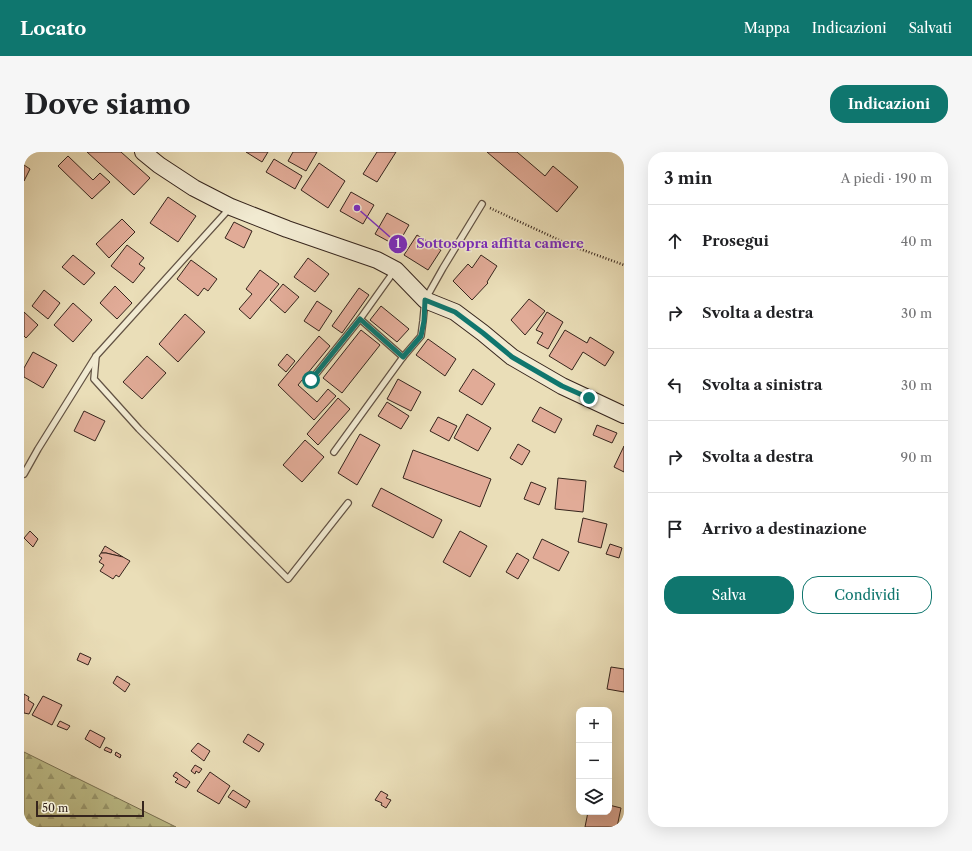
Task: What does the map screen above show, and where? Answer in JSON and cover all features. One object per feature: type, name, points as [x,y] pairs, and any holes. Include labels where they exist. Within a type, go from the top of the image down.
[{"type":"main road","points":[[143,152],[159,165],[194,188],[231,207],[377,260],[396,270],[425,300],[455,312],[512,357],[562,386],[624,415]]},
{"type":"lane","points":[[334,452],[403,357],[421,336],[424,321],[425,300],[482,204]]},
{"type":"lane","points":[[24,474],[96,356],[231,207]]},
{"type":"lane","points":[[311,380],[360,319],[396,270]]},
{"type":"lane","points":[[360,319],[403,357]]},
{"type":"lane","points":[[96,356],[94,379],[139,429],[288,579],[348,503]]},
{"type":"path","points":[[482,204],[572,246],[624,265]]},
{"type":"green space","points":[[24,752],[176,827],[24,827]]},
{"type":"building","points":[[87,152],[121,152],[150,178],[134,195]]},
{"type":"building","points":[[246,152],[268,152],[262,162]]},
{"type":"building","points":[[293,152],[317,152],[306,171],[288,161]]},
{"type":"building","points":[[377,152],[396,152],[377,182],[363,174]]},
{"type":"building","points":[[487,152],[517,152],[545,176],[553,166],[578,187],[557,212]]},
{"type":"building","points":[[68,156],[93,180],[100,173],[110,182],[92,199],[58,166]]},
{"type":"building","points":[[274,159],[302,176],[295,189],[266,172]]},
{"type":"building","points":[[319,163],[345,181],[328,208],[301,190]]},
{"type":"building","points":[[24,165],[30,169],[24,181]]},
{"type":"building","points":[[351,192],[374,205],[363,224],[340,211]]},
{"type":"building","points":[[168,197],[196,216],[178,242],[150,223]]},
{"type":"building","points":[[387,213],[409,225],[397,246],[375,234]]},
{"type":"building","points":[[122,219],[135,232],[109,258],[96,244]]},
{"type":"building","points":[[234,222],[252,231],[244,248],[225,238]]},
{"type":"building","points":[[417,235],[441,250],[428,270],[404,255]]},
{"type":"building","points":[[127,245],[144,258],[139,264],[145,268],[133,283],[111,266]]},
{"type":"building","points":[[73,255],[95,273],[84,285],[62,267]]},
{"type":"building","points":[[481,255],[497,266],[487,282],[488,283],[472,300],[453,281],[468,264],[472,268]]},
{"type":"building","points":[[308,258],[329,274],[315,292],[294,277]]},
{"type":"building","points":[[191,260],[217,279],[208,291],[204,288],[198,296],[177,279]]},
{"type":"building","points":[[260,270],[279,284],[250,319],[239,309],[252,294],[246,289]]},
{"type":"building","points":[[283,284],[299,297],[285,313],[270,300]]},
{"type":"building","points":[[115,286],[132,303],[117,319],[100,303]]},
{"type":"building","points":[[359,288],[369,295],[342,333],[332,326]]},
{"type":"building","points":[[44,290],[60,303],[48,319],[32,306]]},
{"type":"building","points":[[529,299],[545,311],[525,335],[511,320]]},
{"type":"building","points":[[317,301],[332,311],[319,331],[304,321]]},
{"type":"building","points":[[73,303],[92,320],[73,342],[54,325]]},
{"type":"building","points":[[381,306],[409,329],[397,342],[370,320]]},
{"type":"building","points":[[24,312],[38,325],[26,338],[24,336]]},
{"type":"building","points":[[547,312],[563,322],[548,349],[537,343],[543,333],[536,330]]},
{"type":"building","points":[[185,314],[205,332],[178,362],[159,344]]},
{"type":"building","points":[[361,330],[380,345],[342,393],[323,378]]},
{"type":"building","points":[[565,330],[587,343],[590,337],[614,352],[605,366],[583,352],[572,370],[549,356]]},
{"type":"building","points":[[319,336],[330,346],[298,385],[317,402],[328,389],[336,396],[314,420],[278,385]]},
{"type":"building","points":[[428,339],[456,359],[445,376],[416,355]]},
{"type":"building","points":[[33,352],[57,365],[43,388],[24,377],[24,368]]},
{"type":"building","points":[[287,354],[295,361],[286,372],[278,365]]},
{"type":"building","points":[[147,356],[166,373],[142,399],[123,382]]},
{"type":"building","points":[[473,369],[495,384],[482,405],[459,391]]},
{"type":"building","points":[[398,379],[421,392],[411,411],[387,399]]},
{"type":"building","points":[[338,398],[350,409],[318,445],[307,434]]},
{"type":"building","points":[[387,402],[409,416],[401,429],[378,416]]},
{"type":"building","points":[[540,407],[562,419],[555,433],[532,421]]},
{"type":"building","points":[[84,411],[105,421],[95,441],[74,431]]},
{"type":"building","points":[[467,414],[491,428],[478,451],[454,438]]},
{"type":"building","points":[[438,417],[457,426],[449,441],[430,431]]},
{"type":"building","points":[[597,425],[617,433],[612,443],[593,435]]},
{"type":"building","points":[[360,434],[380,445],[357,485],[338,473]]},
{"type":"building","points":[[305,440],[324,457],[302,482],[283,465]]},
{"type":"building","points":[[518,444],[530,451],[522,465],[510,458]]},
{"type":"building","points":[[624,446],[624,472],[614,467]]},
{"type":"building","points":[[413,450],[491,479],[480,507],[403,478]]},
{"type":"building","points":[[558,478],[586,481],[583,512],[555,509]]},
{"type":"building","points":[[531,482],[546,488],[539,505],[524,499]]},
{"type":"building","points":[[381,488],[442,520],[433,538],[372,506]]},
{"type":"building","points":[[583,518],[607,524],[601,548],[578,542]]},
{"type":"building","points":[[30,531],[38,539],[33,547],[24,538]]},
{"type":"building","points":[[460,531],[487,546],[470,577],[443,562]]},
{"type":"building","points":[[542,539],[569,552],[559,571],[533,558]]},
{"type":"building","points":[[610,544],[622,548],[619,558],[606,554]]},
{"type":"building","points":[[105,546],[123,557],[101,553]]},
{"type":"building","points":[[101,553],[123,557],[130,561],[119,577],[116,575],[113,579],[100,571],[104,565],[99,562],[102,558],[99,556]]},
{"type":"building","points":[[517,553],[529,560],[518,579],[506,572]]},
{"type":"building","points":[[80,653],[91,658],[88,665],[77,660]]},
{"type":"building","points":[[611,667],[624,669],[624,692],[607,689]]},
{"type":"building","points":[[117,676],[130,684],[125,692],[113,683]]},
{"type":"building","points":[[24,694],[29,697],[28,700],[34,704],[29,714],[24,713]]},
{"type":"building","points":[[43,696],[62,705],[52,725],[32,715]]},
{"type":"building","points":[[60,721],[70,726],[67,730],[57,726]]},
{"type":"building","points":[[90,730],[105,738],[100,748],[85,739]]},
{"type":"building","points":[[248,734],[264,744],[259,752],[243,742]]},
{"type":"building","points":[[198,743],[210,751],[204,761],[191,751]]},
{"type":"building","points":[[106,747],[112,750],[111,753],[104,750]]},
{"type":"building","points":[[116,752],[121,755],[120,758],[115,755]]},
{"type":"building","points":[[195,765],[202,769],[199,773],[196,771],[195,774],[191,771]]},
{"type":"building","points":[[176,772],[190,782],[186,788],[175,782],[178,779],[173,776]]},
{"type":"building","points":[[210,772],[230,786],[219,804],[197,791]]},
{"type":"building","points":[[233,790],[250,801],[246,808],[228,797]]},
{"type":"building","points":[[381,791],[388,795],[386,798],[391,800],[386,808],[381,805],[382,803],[375,800]]},
{"type":"building","points":[[612,806],[621,808],[617,827],[585,827],[587,815],[612,815]]},
{"type":"place","name":"Sottosopra affitta camere","points":[[357,208]]},
{"type":"route","points":[[311,380],[360,319],[403,357],[421,336],[424,321],[425,300],[455,312],[512,357],[562,386],[589,398]]}]
